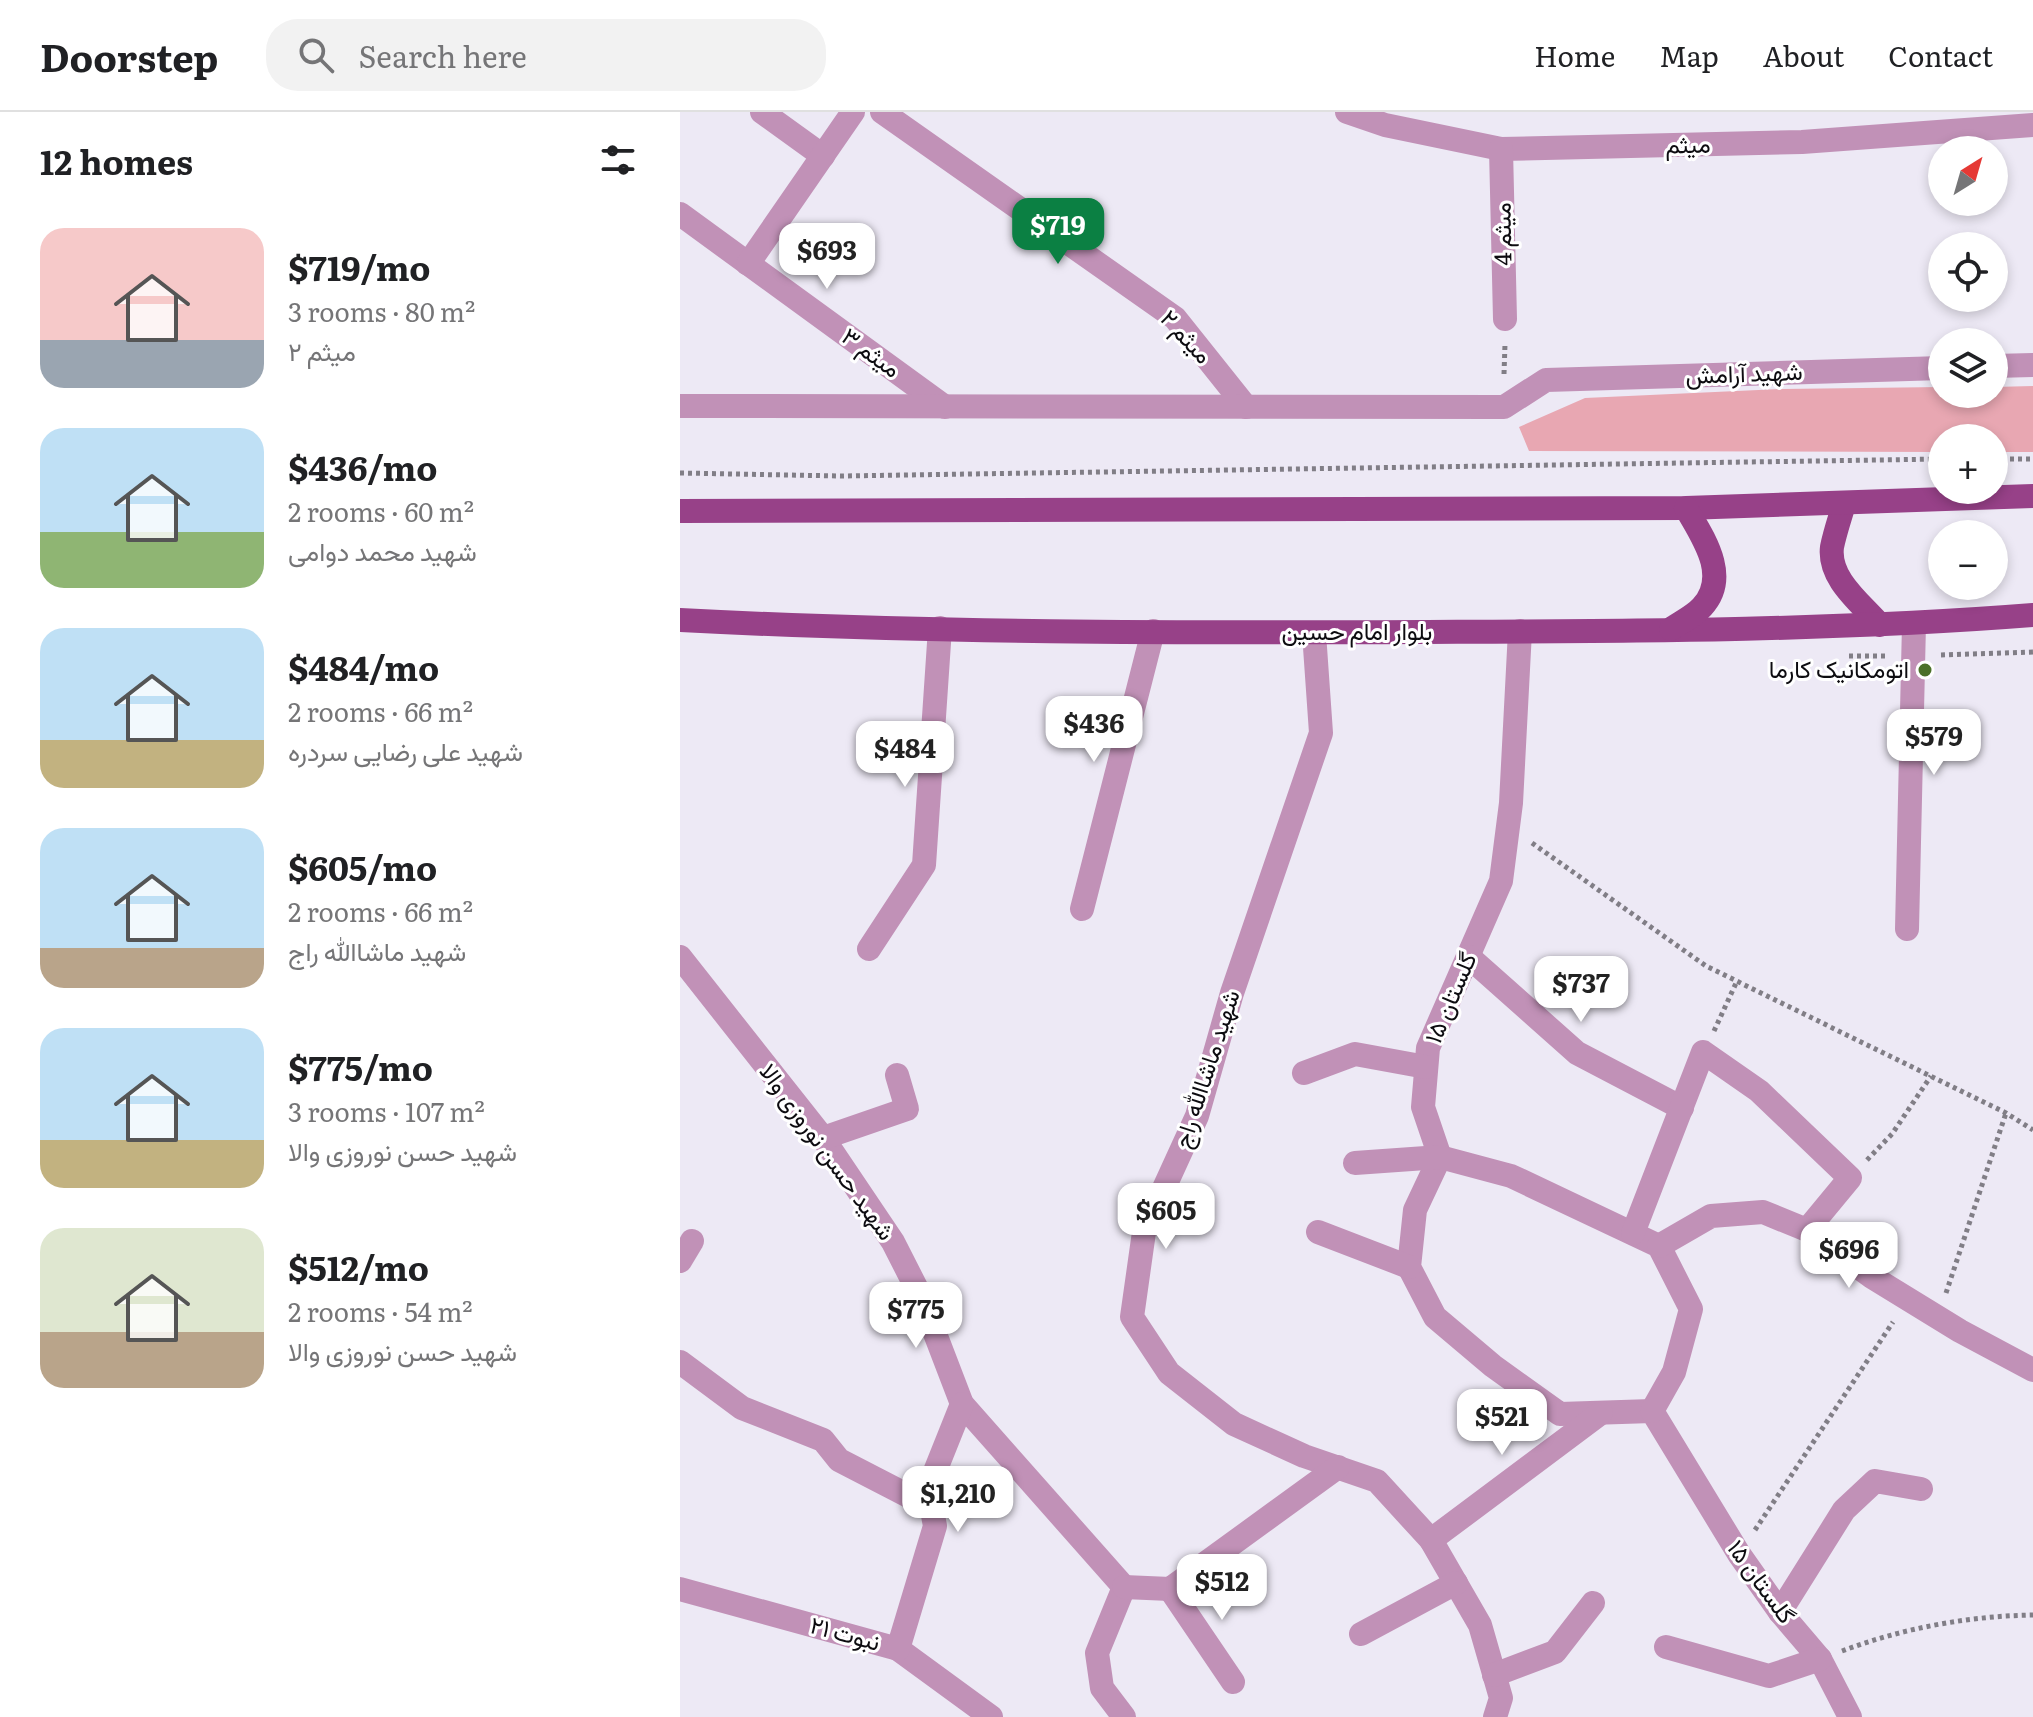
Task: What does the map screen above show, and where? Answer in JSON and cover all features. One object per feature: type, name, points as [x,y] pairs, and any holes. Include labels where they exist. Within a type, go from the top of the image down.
[{"type":"main road","points":[[680,511],[1686,508],[2033,496]]},
{"type":"main road","points":[[1844,504],[1832,548],[1832,563],[1838,577],[1880,625]]},
{"type":"main road","points":[[1671,629],[1703,606],[1711,590],[1715,568],[1711,552],[1686,508]]},
{"type":"main road","name":"بلوار امام حسین","points":[[680,620],[780,625],[1314,633],[1880,625],[2033,615]]},
{"type":"street","points":[[762,112],[823,156]]},
{"type":"street","points":[[748,264],[853,112]]},
{"type":"street","name":"میثم ۲","points":[[882,112],[1175,318],[1246,407]]},
{"type":"street","name":"میثم","points":[[1347,112],[1385,125],[1501,149],[1802,142],[2033,125]]},
{"type":"street","name":"میثم 4","points":[[1501,149],[1505,319]]},
{"type":"street","name":"میثم ۳","points":[[680,214],[945,407]]},
{"type":"street","points":[[2008,366],[2033,365]]},
{"type":"street","name":"شهید آرامش","points":[[1504,407],[1546,380],[1928,368]]},
{"type":"street","points":[[680,406],[1504,407]]},
{"type":"street","points":[[1907,929],[1914,624]]},
{"type":"street","points":[[869,949],[924,865],[940,628]]},
{"type":"street","points":[[1082,909],[1153,631]]},
{"type":"street","name":"گلستان ۱۵","points":[[1440,1157],[1423,1107],[1428,1048],[1501,881],[1508,825],[1520,631]]},
{"type":"street","name":"شهید ماشاالله راج","points":[[1314,633],[1321,733],[1232,993],[1197,1116],[1144,1232],[1132,1317],[1169,1373],[1234,1424],[1304,1456],[1377,1481],[1431,1540],[1480,1625],[1501,1698],[1495,1717]]},
{"type":"street","name":"شهید حسن نوروزی والا","points":[[680,957],[823,1138],[893,1242],[921,1297],[962,1404],[1124,1587]]},
{"type":"street","points":[[1469,957],[1577,1053],[1682,1108]]},
{"type":"street","points":[[1633,1233],[1703,1052],[1759,1091],[1850,1178],[1807,1230]]},
{"type":"street","points":[[1304,1073],[1355,1054],[1426,1067]]},
{"type":"street","points":[[823,1138],[907,1109],[897,1075]]},
{"type":"street","points":[[1355,1163],[1440,1157],[1511,1176],[1659,1246],[1691,1309],[1674,1372],[1652,1411],[1560,1414],[1493,1366],[1435,1317],[1409,1267],[1415,1210],[1440,1157]]},
{"type":"street","points":[[1659,1246],[1711,1216],[1763,1212],[1807,1230],[1908,1299],[2033,1370]]},
{"type":"street","points":[[1318,1232],[1409,1267]]},
{"type":"street","points":[[680,1362],[742,1408],[823,1440],[839,1460],[930,1507]]},
{"type":"street","points":[[898,1649],[935,1526],[928,1489],[962,1404]]},
{"type":"street","name":"گلستان ۱۵","points":[[1652,1411],[1739,1554],[1780,1612],[1820,1659],[1850,1717]]},
{"type":"street","points":[[1431,1540],[1601,1413]]},
{"type":"street","points":[[1124,1717],[1102,1688],[1097,1653],[1124,1587],[1170,1589],[1338,1467]]},
{"type":"street","points":[[1780,1612],[1844,1510],[1875,1481],[1921,1489]]},
{"type":"street","points":[[1361,1634],[1456,1583]]},
{"type":"street","name":"نبوت ۲۱","points":[[680,1589],[898,1649],[991,1717]]},
{"type":"street","points":[[1170,1589],[1233,1682]]},
{"type":"street","points":[[1494,1675],[1555,1652],[1593,1603]]},
{"type":"street","points":[[1666,1647],[1769,1676],[1820,1659]]},
{"type":"path","points":[[1504,407],[1505,319]]},
{"type":"path","points":[[680,473],[841,476],[1928,459]]},
{"type":"path","points":[[2008,459],[2033,459]]},
{"type":"path","points":[[1508,825],[1706,966],[2006,1113],[2033,1130]]},
{"type":"path","points":[[1703,1052],[1737,981]]},
{"type":"path","points":[[1850,1178],[1892,1134],[1931,1076]]},
{"type":"path","points":[[1938,1317],[2006,1113]]},
{"type":"path","points":[[1739,1554],[1908,1299]]},
{"type":"path","points":[[1820,1659],[1880,1637],[1990,1616],[2033,1615]]},
{"type":"shaded area","points":[[2033,386],[2033,452],[2008,452],[2008,424],[1928,424],[1928,452],[1529,451],[1519,427],[1585,398],[1782,389],[1928,387],[1928,408],[2008,408],[2008,387]]},
{"type":"place","name":"اتومکانیک کارما","points":[[1925,670]]}]
